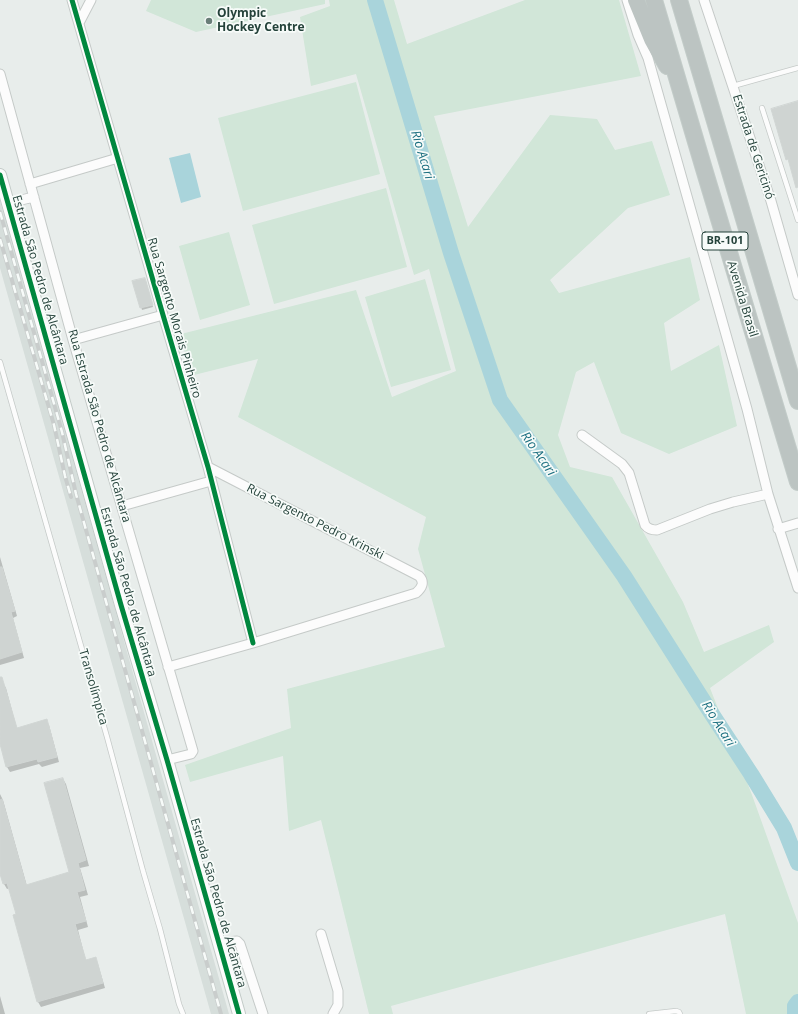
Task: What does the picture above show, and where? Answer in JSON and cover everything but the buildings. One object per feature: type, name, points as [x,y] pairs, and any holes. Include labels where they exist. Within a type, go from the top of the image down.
[{"type":"highway","points":[[636,0],[652,39],[679,86]]},
{"type":"highway","name":"Avenida Brasil","points":[[654,0],[798,482]]},
{"type":"highway","name":"Avenida Brasil","points":[[679,0],[798,401]]},
{"type":"street","name":"Rua Sargento Morais Pinheiro","points":[[72,0],[208,467],[252,643]]},
{"type":"street","points":[[79,23],[91,0]]},
{"type":"street","points":[[627,0],[638,35],[648,58],[747,409],[768,494],[798,588]]},
{"type":"street","name":"Estrada de Gericinó","points":[[704,0],[771,201],[798,295]]},
{"type":"street","name":"Rua Estrada São Pedro de Alcântara","points":[[0,74],[73,340],[193,751],[191,754],[167,760]]},
{"type":"street","points":[[30,184],[118,158]]},
{"type":"street","name":"Estrada São Pedro de Alcântara","points":[[0,175],[238,1014]]},
{"type":"street","points":[[8,203],[34,197]]},
{"type":"street","points":[[73,340],[163,315]]},
{"type":"street","points":[[582,435],[622,464],[629,473],[645,525],[651,530],[657,530],[722,506],[768,494]]},
{"type":"street","name":"Rua Sargento Pedro Krinski","points":[[208,467],[419,576],[422,579],[420,590],[416,593],[252,643]]},
{"type":"street","points":[[122,506],[211,481]]},
{"type":"street","points":[[778,529],[798,522]]},
{"type":"street","points":[[168,667],[252,643]]},
{"type":"street","points":[[321,934],[338,991],[338,1005],[333,1014]]},
{"type":"street","points":[[219,943],[237,941],[240,944],[264,1014]]},
{"type":"lane","points":[[732,86],[798,68]]},
{"type":"lane","points":[[762,108],[798,220]]},
{"type":"lane","name":"Transolímpica","points":[[0,362],[107,737],[182,1014]]},
{"type":"lane","points":[[649,1014],[676,1011],[680,1014]]},
{"type":"shaded area","points":[[0,201],[229,1014],[211,1014],[0,268]]},
{"type":"green space","name":"Olympic Hockey Centre","points":[[151,0],[325,0],[325,4],[196,32],[146,11]]},
{"type":"green space","points":[[329,0],[394,0],[407,44],[525,0],[619,0],[641,76],[434,116],[468,227],[550,115],[597,119],[615,150],[652,141],[670,195],[628,208],[550,280],[559,293],[690,257],[700,300],[664,323],[671,371],[719,345],[737,426],[669,454],[621,433],[594,362],[576,372],[558,435],[570,467],[612,477],[683,602],[704,652],[769,625],[774,642],[710,688],[752,795],[798,923],[798,1014],[746,1014],[725,914],[391,1006],[393,1014],[369,1014],[321,820],[289,831],[283,756],[190,782],[185,765],[291,728],[287,689],[445,647],[418,549],[426,517],[238,417],[258,359],[190,376],[181,334],[356,290],[392,397],[456,371],[429,269],[414,275],[356,74],[311,86],[300,17],[330,6]]},
{"type":"green space","points":[[356,82],[380,174],[243,211],[218,118]]},
{"type":"green space","points":[[386,188],[407,267],[274,304],[252,225]]},
{"type":"green space","points":[[229,232],[250,305],[200,320],[179,246]]},
{"type":"green space","points":[[425,279],[451,370],[391,387],[365,297]]},
{"type":"water","points":[[190,153],[201,197],[181,203],[169,158]]},
{"type":"waterway","name":"Rio Acari","points":[[375,0],[451,253],[500,400],[624,576],[784,828],[798,863]]},
{"type":"waterway","name":"Rio Acari","points":[[795,1014],[795,1006],[798,1002]]},
{"type":"railway","points":[[0,212],[62,432],[76,494],[221,1014]]},
{"type":"railway","points":[[0,239],[54,425],[71,497]]},
{"type":"cycle path","points":[[72,0],[208,467],[253,643]]},
{"type":"cycle path","points":[[0,175],[121,605],[167,760],[239,1014]]},
{"type":"place","name":"Olympic Hockey Centre","points":[[209,21]]}]
